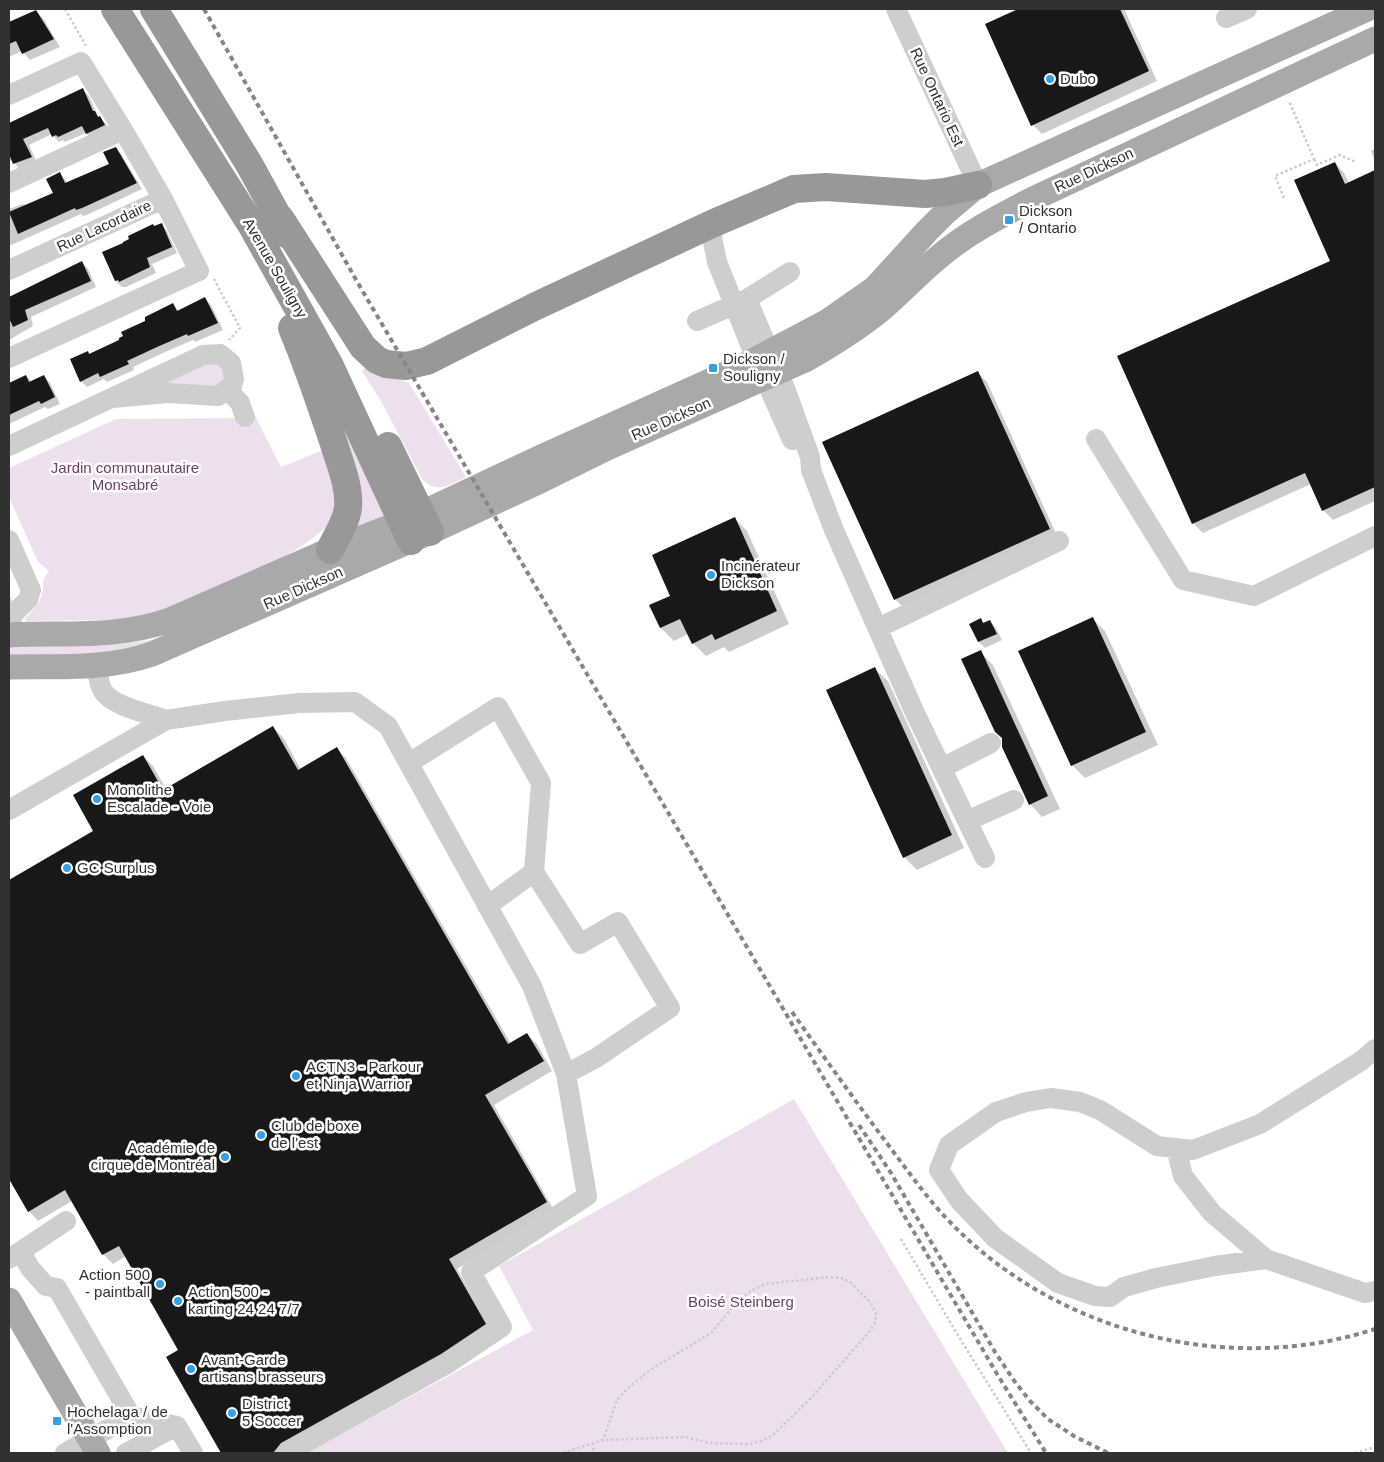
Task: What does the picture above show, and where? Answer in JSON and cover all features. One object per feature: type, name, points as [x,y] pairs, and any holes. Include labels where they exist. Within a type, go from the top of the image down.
[{"type":"highway","name":"Avenue Souligny","points":[[115,9],[252,226],[329,364],[416,527]]},
{"type":"highway","name":"Avenue Souligny","points":[[154,9],[280,218],[416,527]]},
{"type":"highway","points":[[280,218],[335,301],[362,347],[377,360],[386,364],[406,366],[427,361],[536,306],[714,223],[794,189],[826,187],[925,194],[978,185]]},
{"type":"highway","points":[[252,226],[310,372],[343,472],[348,494],[348,510],[330,550]]},
{"type":"main road","name":"Rue Dickson","points":[[9,635],[114,633],[148,627],[184,614],[330,550],[416,527],[534,484],[767,365],[862,299],[887,276],[927,230],[978,185],[1367,9]]},
{"type":"main road","name":"Rue Dickson","points":[[767,365],[807,359],[833,344],[899,294],[940,256],[964,237],[994,219],[1051,190],[1375,39]]},
{"type":"main road","points":[[864,322],[936,241],[978,205],[981,200],[978,185]]},
{"type":"main road","name":"Rue Dickson","points":[[9,667],[98,665],[139,659],[174,646],[416,527]]},
{"type":"main road","points":[[9,1300],[94,1446]]},
{"type":"street","name":"Rue Ontario Est","points":[[896,9],[978,185]]},
{"type":"street","points":[[1226,18],[1247,9]]},
{"type":"street","name":"Rue Lacordaire","points":[[9,95],[81,62],[163,199],[9,270]]},
{"type":"street","points":[[9,182],[123,130]]},
{"type":"street","points":[[9,358],[199,271],[163,199]]},
{"type":"street","points":[[714,223],[712,238],[714,251],[740,302],[767,365],[801,462],[811,470],[834,530],[985,858]]},
{"type":"street","points":[[697,321],[740,302],[790,272]]},
{"type":"street","points":[[9,446],[202,355],[220,354],[231,363],[234,379],[232,386],[218,396],[168,393],[112,398]]},
{"type":"street","points":[[228,390],[240,404],[244,417]]},
{"type":"street","points":[[1096,439],[1183,580],[1254,596],[1375,536]]},
{"type":"street","points":[[9,540],[31,590],[28,600],[16,611],[9,622]]},
{"type":"street","points":[[878,628],[1059,541]]},
{"type":"street","points":[[98,665],[100,685],[111,701],[166,720]]},
{"type":"street","points":[[9,810],[166,720],[224,711],[299,703],[355,702],[388,726],[532,986],[566,1074],[587,1196],[471,1272],[502,1327],[447,1364],[288,1453]]},
{"type":"street","points":[[409,763],[498,707],[541,783],[534,872],[580,944],[618,922],[670,1008],[596,1058],[566,1074]]},
{"type":"street","points":[[942,768],[991,743]]},
{"type":"street","points":[[968,820],[1014,800]]},
{"type":"street","points":[[487,906],[534,872]]},
{"type":"street","points":[[1266,1259],[1215,1266],[1156,1278],[1124,1287],[1110,1297],[1095,1296],[1058,1283],[994,1238],[959,1200],[939,1170],[949,1145],[996,1112],[1026,1102],[1051,1098],[1080,1102],[1100,1110],[1157,1146],[1193,1150],[1260,1124],[1361,1061],[1375,1049]]},
{"type":"street","points":[[1176,1148],[1183,1176],[1212,1213],[1266,1259],[1365,1293],[1375,1291]]},
{"type":"street","points":[[66,1221],[15,1256],[30,1268],[46,1286],[57,1288],[131,1416],[177,1426],[193,1453]]},
{"type":"street","points":[[65,1453],[94,1446],[131,1416]]},
{"type":"street","points":[[126,1453],[177,1426]]},
{"type":"path","points":[[1288,101],[1317,165],[1340,155],[1356,162]]},
{"type":"path","points":[[1284,198],[1275,176],[1314,159]]},
{"type":"path","points":[[901,1239],[1031,1453]]},
{"type":"path","points":[[563,1453],[603,1440],[686,1437],[709,1443],[749,1444],[762,1441],[773,1435],[812,1398],[869,1332],[875,1323],[876,1313],[871,1303],[851,1283],[842,1278],[829,1277],[781,1281],[766,1284],[752,1290],[738,1301],[711,1333],[650,1370],[627,1388],[617,1400],[603,1440]]},
{"type":"path","points":[[593,1442],[594,1453]]},
{"type":"path","points":[[1355,1453],[1375,1447]]},
{"type":"green space","points":[[213,363],[221,365],[227,376],[219,387],[167,386],[166,382],[204,365]]},
{"type":"green space","points":[[367,365],[409,383],[466,477],[444,487],[433,486],[422,479],[382,403],[362,371]]},
{"type":"green space","points":[[335,395],[386,515],[349,535]]},
{"type":"green space","name":"Jardin communautaire Monsabré","points":[[254,414],[281,467],[328,448],[341,495],[328,526],[302,546],[280,559],[179,605],[150,615],[111,620],[26,621],[25,618],[35,608],[41,598],[44,581],[49,571],[38,562],[9,497],[9,468],[116,419],[243,418]]},
{"type":"green space","points":[[151,640],[152,642],[135,647],[99,653],[9,655],[9,646],[123,644]]},
{"type":"green space","name":"Boisé Steinberg","points":[[794,1099],[1008,1453],[307,1453],[533,1330],[499,1266]]},
{"type":"building","points":[[1018,9],[1120,9],[1149,71],[1031,126],[985,24]]},
{"type":"building","points":[[36,10],[54,39],[22,54],[16,41],[9,44],[9,22]]},
{"type":"building","points":[[83,88],[93,111],[95,111],[98,117],[100,116],[105,125],[86,134],[82,126],[58,137],[56,135],[52,137],[48,128],[23,139],[32,157],[13,164],[9,154],[9,123]]},
{"type":"building","points":[[116,147],[137,183],[18,234],[9,212],[53,193],[46,179],[60,172],[65,183],[109,164],[103,152]]},
{"type":"building","points":[[1335,162],[1345,184],[1375,170],[1375,487],[1322,511],[1305,473],[1192,524],[1117,356],[1330,261],[1294,180]]},
{"type":"building","points":[[162,223],[172,247],[147,258],[150,267],[119,282],[118,280],[115,281],[102,252],[123,243],[129,239],[128,236],[153,224],[154,226]]},
{"type":"building","points":[[82,261],[91,281],[25,310],[28,320],[13,327],[9,318],[9,297]]},
{"type":"building","points":[[205,297],[218,323],[157,347],[127,361],[129,364],[100,377],[98,373],[80,382],[70,359],[88,351],[89,354],[119,340],[123,336],[121,332],[145,321],[145,317],[173,303],[177,311]]},
{"type":"building","points":[[978,371],[1050,529],[894,600],[822,442]]},
{"type":"building","points":[[26,375],[29,382],[44,375],[55,397],[41,404],[39,401],[9,415],[9,383]]},
{"type":"building","name":"Incinérateur Dickson","points":[[735,517],[777,611],[715,640],[712,634],[692,644],[680,619],[660,628],[649,605],[670,596],[652,555]]},
{"type":"building","points":[[1093,617],[1146,732],[1071,766],[1018,651]]},
{"type":"building","points":[[981,618],[983,623],[990,620],[997,634],[978,642],[969,624]]},
{"type":"building","points":[[981,650],[1048,796],[1029,805],[1002,747],[1002,738],[995,732],[961,659]]},
{"type":"building","points":[[875,667],[952,835],[903,858],[826,690]]},
{"type":"building","points":[[273,726],[298,770],[337,747],[508,1044],[527,1033],[544,1061],[485,1095],[547,1202],[449,1259],[486,1324],[441,1354],[281,1443],[273,1453],[221,1453],[166,1357],[178,1350],[119,1246],[102,1255],[65,1190],[28,1212],[9,1179],[9,880],[93,831],[73,795],[143,755],[163,790]]},
{"type":"railway","points":[[204,9],[355,278],[997,1374],[1046,1453]]},
{"type":"railway","points":[[792,1012],[917,1184],[940,1211],[991,1259],[1039,1291],[1091,1317],[1146,1335],[1204,1345],[1261,1348],[1319,1343],[1375,1329]]},
{"type":"railway","points":[[859,1125],[891,1173],[995,1352],[1015,1382],[1048,1419],[1074,1436],[1108,1453]]},
{"type":"place","name":"Dubo","points":[[1050,79]]},
{"type":"place","name":"Dickson / Ontario","points":[[1009,220]]},
{"type":"place","name":"Dickson / Souligny","points":[[713,368]]},
{"type":"place","name":"Incinérateur Dickson","points":[[711,575]]},
{"type":"place","name":"Monolithe Escalade - Voie","points":[[97,799]]},
{"type":"place","name":"GC Surplus","points":[[67,868]]},
{"type":"place","name":"ACTN3 - Parkour et Ninja Warrior","points":[[296,1076]]},
{"type":"place","name":"Club de boxe de l'est","points":[[261,1135]]},
{"type":"place","name":"Académie de cirque de Montréal","points":[[225,1157]]},
{"type":"place","name":"Action 500 - paintball","points":[[160,1284]]},
{"type":"place","name":"Action 500 - karting 24 24 7/7","points":[[178,1301]]},
{"type":"place","name":"Avant-Garde artisans brasseurs","points":[[191,1369]]},
{"type":"place","name":"District 5 Soccer","points":[[232,1413]]},
{"type":"place","name":"Hochelaga / de l'Assomption","points":[[57,1421]]}]
